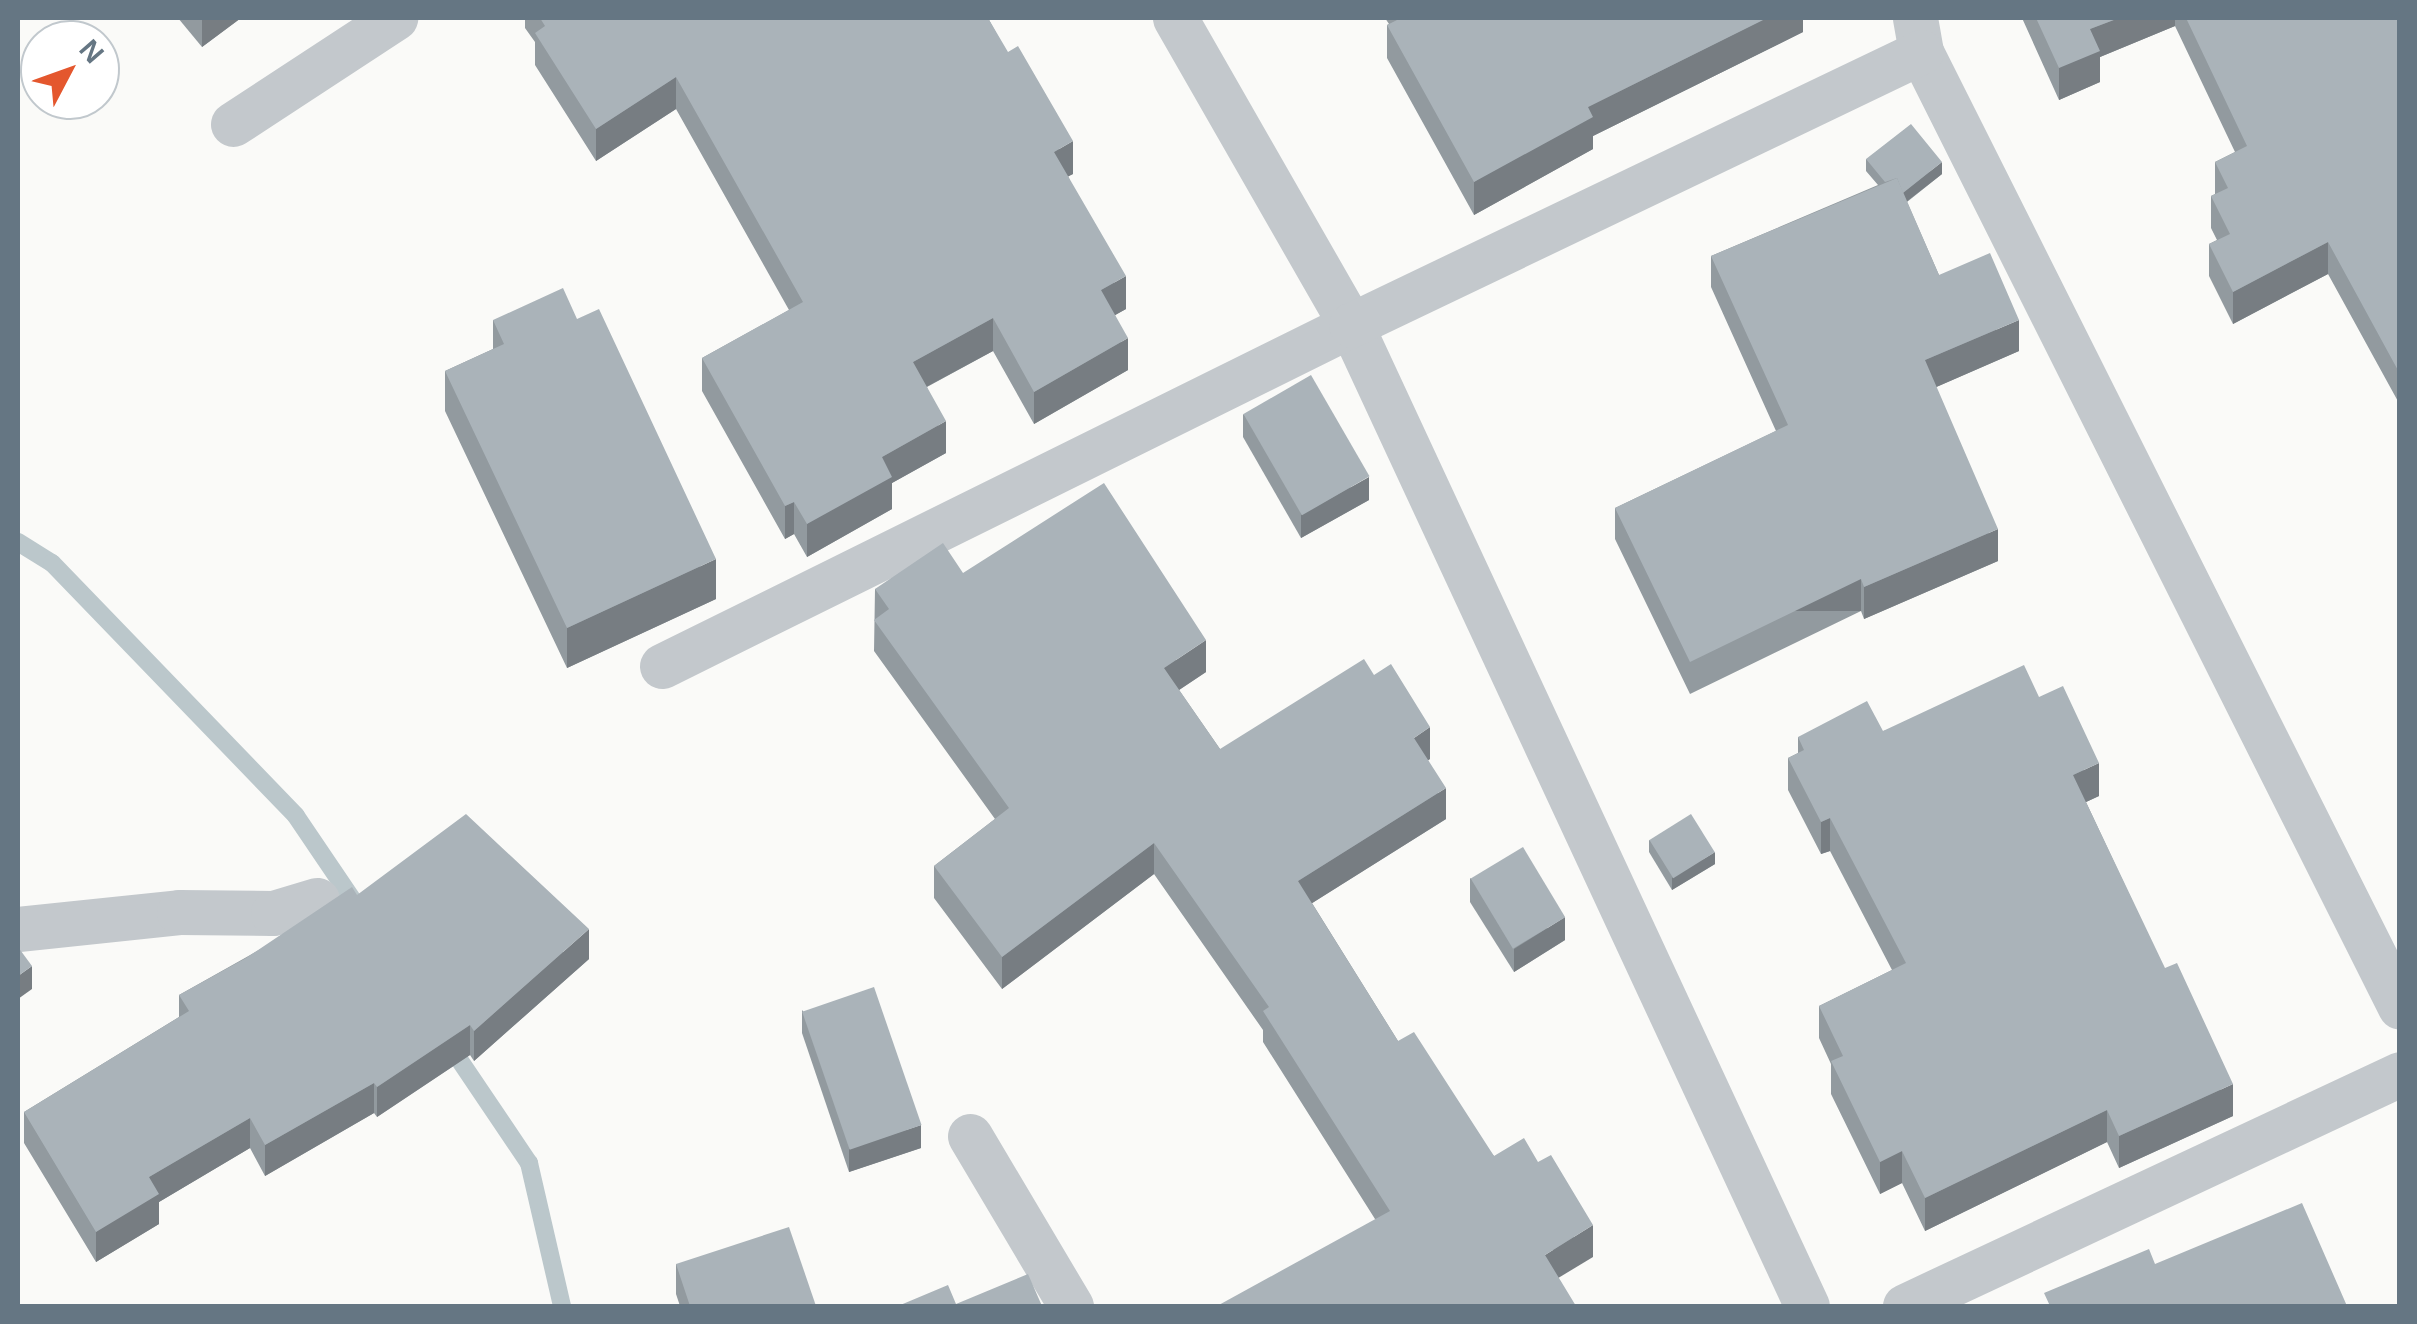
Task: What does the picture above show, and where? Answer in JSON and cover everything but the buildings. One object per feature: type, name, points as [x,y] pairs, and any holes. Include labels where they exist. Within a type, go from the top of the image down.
[{"type":"street","points":[[233,124],[395,18]]},
{"type":"street","points":[[1176,18],[1351,325],[1807,1306]]},
{"type":"street","points":[[662,666],[1351,325],[1918,35],[2400,1006]]},
{"type":"street","points":[[18,929],[179,912],[274,913],[317,900]]},
{"type":"street","points":[[1905,1306],[2400,1074]]},
{"type":"street","points":[[970,1136],[1071,1306]]},
{"type":"waterway","points":[[18,542],[52,563],[296,816],[359,909]]},
{"type":"waterway","points":[[448,1043],[529,1163],[562,1306]]}]
